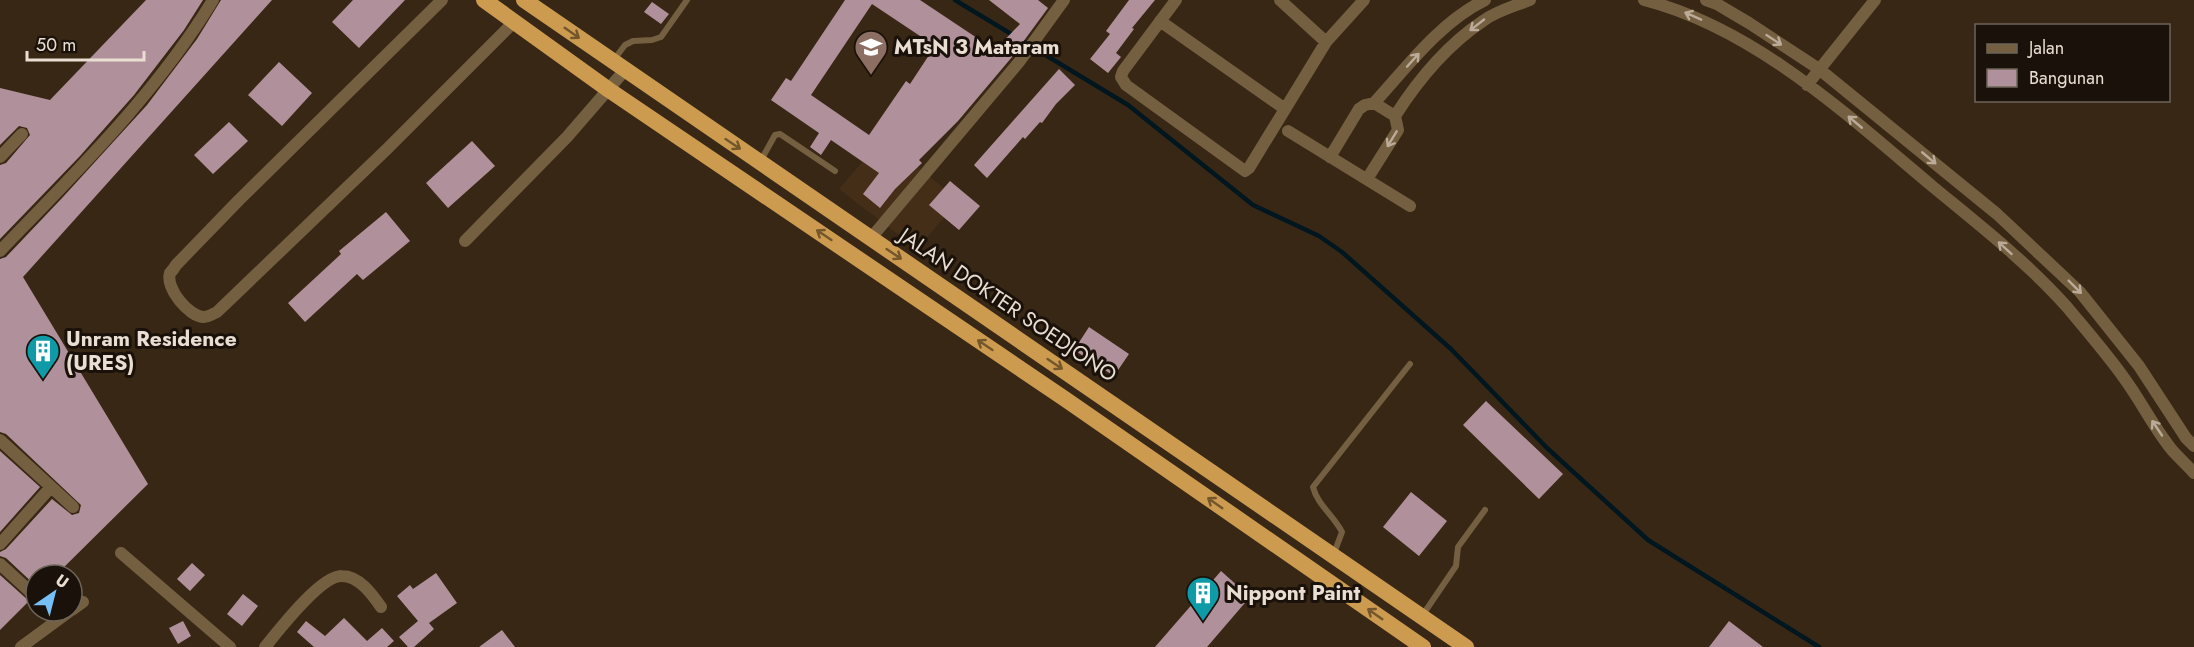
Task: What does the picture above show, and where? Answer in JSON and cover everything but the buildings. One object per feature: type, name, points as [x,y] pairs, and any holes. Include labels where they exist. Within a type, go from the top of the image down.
[{"type":"highway","points":[[483,0],[509,27],[605,94],[1065,399],[1399,630],[1425,647],[1428,634],[1437,628]]},
{"type":"highway","name":"JALAN DOKTER SOEDJONO","points":[[524,0],[1466,647]]},
{"type":"highway","points":[[1065,399],[1074,402],[1083,397],[1084,387],[1078,380]]},
{"type":"highway","points":[[1097,421],[1090,414],[1090,404],[1100,398],[1110,401]]},
{"type":"highway","points":[[1399,630],[1414,612]]},
{"type":"street","points":[[0,250],[140,101],[171,63],[213,0]]},
{"type":"street","points":[[442,0],[239,200],[170,273],[173,292],[196,316],[205,317],[217,312],[387,149],[509,27]]},
{"type":"street","points":[[1176,0],[1123,71],[1121,77],[1126,85],[1245,171],[1326,42],[1364,0]]},
{"type":"street","points":[[1280,0],[1326,42]]},
{"type":"street","points":[[1330,157],[1359,109],[1374,103],[1435,36],[1473,6],[1485,0]]},
{"type":"street","points":[[1367,179],[1398,130],[1395,116],[1410,93],[1450,47],[1484,19],[1530,0]]},
{"type":"street","points":[[1644,0],[1675,8],[1714,25],[1807,85],[1855,122],[2029,270],[2065,306],[2124,377],[2172,449],[2194,473]]},
{"type":"street","points":[[1706,0],[1741,18],[1819,69],[1997,214],[2042,255],[2080,292],[2108,325],[2139,366],[2186,438],[2194,446]]},
{"type":"street","points":[[1807,85],[1875,0]]},
{"type":"street","points":[[871,238],[1019,62],[1036,40],[1058,2]]},
{"type":"street","points":[[1160,21],[1286,109]]},
{"type":"street","points":[[465,241],[605,94],[619,66]]},
{"type":"street","points":[[1374,103],[1395,116]]},
{"type":"street","points":[[1288,131],[1410,206]]},
{"type":"street","points":[[0,157],[22,134]]},
{"type":"street","points":[[2029,270],[2042,255]]},
{"type":"street","points":[[0,440],[73,507]]},
{"type":"street","points":[[0,544],[51,487]]},
{"type":"street","points":[[121,553],[230,647]]},
{"type":"street","points":[[0,564],[24,586]]},
{"type":"street","points":[[265,647],[301,604],[338,576],[348,577],[357,582],[381,607]]},
{"type":"street","points":[[21,647],[46,623]]},
{"type":"lane","points":[[619,66],[625,45],[633,41],[661,37],[687,0]]},
{"type":"lane","points":[[760,162],[775,135],[780,134],[835,171]]},
{"type":"lane","points":[[1333,556],[1342,532],[1338,522],[1315,495],[1313,487],[1410,364]]},
{"type":"lane","points":[[1414,612],[1456,566],[1458,547],[1485,510]]},
{"type":"shaded area","points":[[884,137],[958,201],[917,249],[839,189]]},
{"type":"waterway","points":[[955,0],[1128,105],[1253,205],[1319,236],[1342,252],[1451,349],[1547,448],[1648,540],[1819,647]]},
{"type":"place","name":"MTsN 3 Mataram","points":[[871,76]]},
{"type":"place","name":"Unram Residence (URES)","points":[[43,380]]},
{"type":"place","name":"Nippont Paint","points":[[1203,622]]}]
